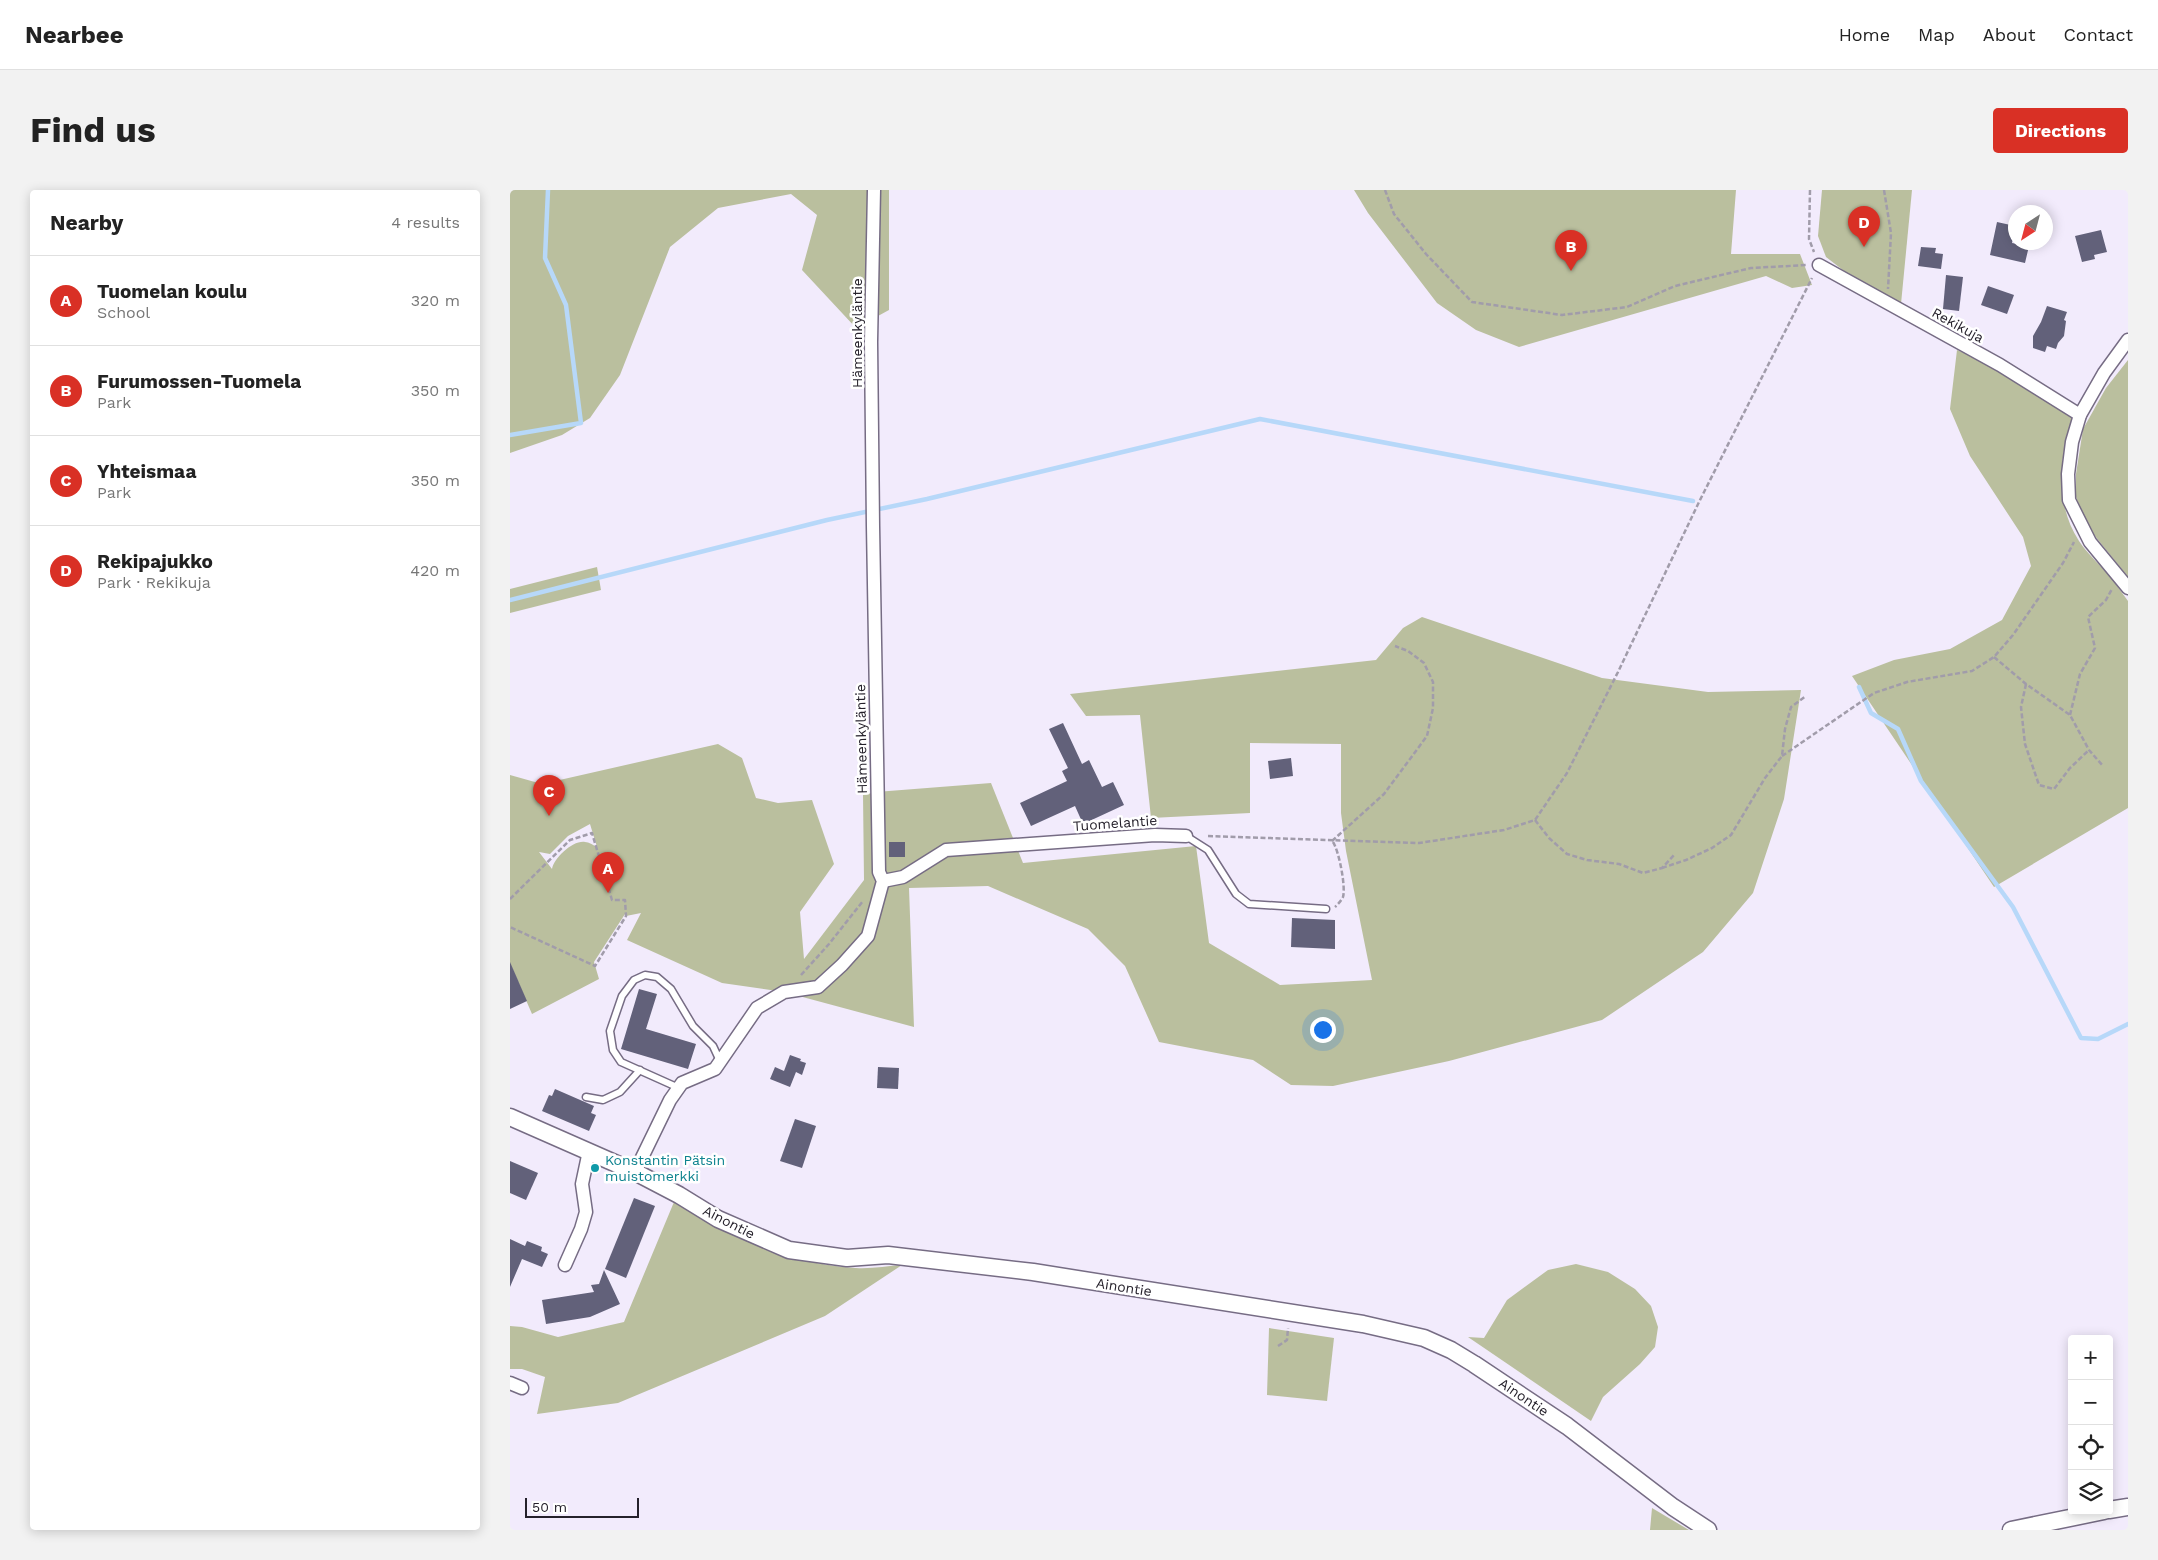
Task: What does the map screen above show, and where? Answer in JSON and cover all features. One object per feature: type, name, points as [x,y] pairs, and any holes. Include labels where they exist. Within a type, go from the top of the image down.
[{"type":"street","name":"Hämeenkyläntie","points":[[635,1172],[670,1100],[682,1083],[715,1070],[757,1008],[784,992],[818,987],[842,965],[868,936],[883,881],[879,872],[876,792],[871,342],[874,190]]},
{"type":"street","name":"Rekikuja","points":[[1819,265],[2000,365],[2080,415]]},
{"type":"street","points":[[2128,340],[2104,373],[2080,415],[2072,442],[2068,491],[2069,500],[2090,542],[2128,588]]},
{"type":"street","name":"Tuomelantie","points":[[883,881],[903,877],[946,850],[1155,835],[1186,836]]},
{"type":"street","name":"Ainontie","points":[[510,1117],[635,1172],[724,1222],[789,1250],[847,1258],[888,1255],[1034,1272],[1290,1312],[1372,1326],[1424,1338],[1451,1350],[1474,1364],[1567,1426],[1673,1507],[1708,1530]]},
{"type":"street","points":[[565,1264],[581,1230],[586,1212],[582,1184],[589,1151]]},
{"type":"street","points":[[2113,1509],[2128,1507]]},
{"type":"street","points":[[2011,1530],[2084,1515]]},
{"type":"lane","points":[[1186,836],[1208,850],[1236,894],[1249,904],[1326,909]]},
{"type":"lane","points":[[679,1088],[620,1062],[613,1050],[610,1031],[622,996],[634,980],[645,975],[657,978],[671,989],[693,1026],[713,1046],[721,1062]]},
{"type":"lane","points":[[586,1097],[603,1100],[620,1092],[640,1070]]},
{"type":"path","points":[[1386,190],[1394,214],[1426,254],[1472,302],[1562,315],[1627,307],[1675,286],[1751,268],[1819,265]]},
{"type":"path","points":[[1186,836],[1419,843],[1504,830],[1535,820],[1567,773],[1618,672],[1699,502],[1819,265],[1809,239],[1810,190]]},
{"type":"path","points":[[1884,190],[1891,232],[1887,303]]},
{"type":"path","points":[[1535,820],[1549,838],[1567,854],[1587,860],[1618,864],[1642,873],[1662,868],[1712,848],[1730,835],[1782,756],[1874,693],[1907,682],[1972,671],[1994,657],[2013,635],[2063,563],[2082,528]]},
{"type":"path","points":[[2070,715],[2080,674],[2095,648],[2088,616],[2106,600],[2119,576]]},
{"type":"path","points":[[1332,841],[1384,794],[1426,736],[1432,708],[1433,682],[1424,663],[1408,651],[1395,646]]},
{"type":"path","points":[[1994,657],[2026,684],[2070,715],[2090,750],[2103,766]]},
{"type":"path","points":[[2026,684],[2020,707],[2024,734],[2039,785],[2054,789],[2070,768],[2090,750]]},
{"type":"path","points":[[1782,756],[1785,729],[1791,707],[1806,696]]},
{"type":"path","points":[[510,900],[570,840],[592,833],[612,900],[625,900],[626,916],[595,966],[510,927]]},
{"type":"path","points":[[1326,909],[1335,906],[1343,897],[1344,887],[1337,848],[1332,841]]},
{"type":"path","points":[[1662,868],[1674,855]]},
{"type":"path","points":[[784,992],[829,944],[858,909],[866,894]]},
{"type":"path","points":[[1278,1346],[1287,1340],[1290,1312]]},
{"type":"green space","points":[[510,190],[889,190],[889,310],[856,328],[802,270],[817,215],[791,194],[718,208],[670,247],[620,375],[590,418],[562,435],[510,453]]},
{"type":"green space","points":[[1354,190],[1736,190],[1731,254],[1800,254],[1812,285],[1792,288],[1766,276],[1519,347],[1476,330],[1437,303],[1368,213]]},
{"type":"green space","points":[[1822,190],[1912,190],[1901,304],[1848,274],[1826,257],[1818,236]]},
{"type":"green space","points":[[1957,350],[2002,372],[2072,418],[2062,465],[2063,497],[2066,512],[2071,527],[2079,541],[2110,576],[2128,601],[2128,808],[1994,887],[1852,676],[1894,660],[1950,649],[2002,620],[2031,566],[2023,537],[1970,456],[1950,409]]},
{"type":"green space","points":[[2128,360],[2128,577],[2086,525],[2076,497],[2076,474],[2083,429],[2106,388]]},
{"type":"green space","points":[[597,567],[601,590],[510,613],[510,589]]},
{"type":"green space","points":[[1422,617],[1602,678],[1708,692],[1801,690],[1784,799],[1753,893],[1703,952],[1602,1020],[1449,1061],[1333,1086],[1291,1085],[1253,1060],[1159,1042],[1125,966],[1088,929],[988,886],[909,888],[914,1027],[784,992],[722,983],[627,940],[641,913],[626,916],[625,914],[594,962],[599,979],[532,1014],[510,963],[510,775],[542,784],[718,744],[742,758],[756,798],[778,803],[812,800],[834,864],[800,912],[804,959],[864,880],[863,795],[876,792],[991,783],[1023,863],[1196,846],[1209,943],[1280,985],[1372,980],[1346,851],[1341,813],[1341,744],[1250,743],[1250,813],[1151,818],[1140,715],[1086,716],[1070,694],[1376,660],[1403,628]],"holes":[[[590,824],[597,847],[586,842],[575,844],[560,855],[552,869],[539,852],[550,854],[568,836]]]},
{"type":"green space","points":[[674,1202],[740,1237],[783,1254],[830,1265],[856,1268],[902,1265],[825,1316],[618,1403],[537,1414],[545,1377],[522,1369],[510,1369],[510,1326],[522,1327],[558,1337],[624,1322]]},
{"type":"green space","points":[[1576,1264],[1608,1272],[1635,1289],[1651,1306],[1658,1327],[1655,1347],[1640,1364],[1603,1397],[1591,1421],[1468,1337],[1484,1338],[1507,1300],[1548,1270]]},
{"type":"green space","points":[[1269,1328],[1334,1338],[1327,1401],[1267,1395]]},
{"type":"green space","points":[[1652,1508],[1689,1530],[1650,1530]]},
{"type":"building","points":[[1997,222],[2008,224],[2008,250],[2028,250],[2025,263],[1990,255]]},
{"type":"building","points":[[2101,230],[2107,252],[2094,255],[2095,259],[2082,262],[2075,236]]},
{"type":"building","points":[[1921,247],[1936,248],[1935,253],[1943,254],[1941,269],[1918,266]]},
{"type":"building","points":[[1946,275],[1963,277],[1959,311],[1943,309]]},
{"type":"building","points":[[1988,286],[2014,295],[2007,314],[1981,305]]},
{"type":"building","points":[[2047,306],[2067,312],[2064,320],[2066,321],[2064,336],[2056,349],[2047,346],[2045,352],[2033,348],[2033,336]]},
{"type":"building","points":[[1063,723],[1082,764],[1089,760],[1102,787],[1113,782],[1124,805],[1083,824],[1075,806],[1031,826],[1020,803],[1067,781],[1062,771],[1068,768],[1049,729]]},
{"type":"building","points":[[1291,758],[1293,776],[1270,779],[1268,761]]},
{"type":"building","points":[[889,842],[905,842],[905,857],[889,857]]},
{"type":"building","points":[[1292,918],[1335,920],[1335,949],[1291,947]]},
{"type":"building","points":[[510,962],[527,1001],[510,1009]]},
{"type":"building","points":[[639,989],[657,994],[646,1029],[696,1044],[688,1069],[621,1049]]},
{"type":"building","points":[[790,1055],[806,1063],[802,1075],[796,1072],[790,1087],[770,1079],[775,1067],[784,1071]]},
{"type":"building","points":[[878,1067],[899,1068],[898,1089],[877,1088]]},
{"type":"building","points":[[555,1089],[594,1106],[591,1113],[596,1115],[589,1131],[542,1111],[549,1095],[552,1096]]},
{"type":"building","points":[[795,1119],[816,1126],[802,1168],[780,1161]]},
{"type":"building","points":[[510,1161],[538,1173],[526,1200],[510,1193]]},
{"type":"building","points":[[634,1198],[655,1206],[626,1278],[605,1269]]},
{"type":"building","points":[[510,1239],[525,1246],[527,1241],[542,1247],[541,1251],[548,1254],[542,1267],[522,1259],[510,1287]]},
{"type":"building","points":[[604,1270],[620,1304],[590,1317],[546,1324],[542,1300],[594,1292],[591,1285],[599,1284]]},
{"type":"waterway","points":[[510,435],[581,423],[566,305],[545,258],[548,190]]},
{"type":"waterway","points":[[510,600],[827,520],[927,499],[1260,419],[1693,501]]},
{"type":"waterway","points":[[1859,687],[1871,713],[1898,729],[1921,781],[2013,907],[2081,1038],[2098,1039],[2128,1024]]},
{"type":"place","name":"Rekipajukko","points":[[1864,247]]},
{"type":"place","name":"Furumossen-Tuomela","points":[[1571,271]]},
{"type":"place","name":"Yhteismaa","points":[[549,816]]},
{"type":"place","name":"Tuomelan koulu","points":[[608,893]]},
{"type":"place","name":"Konstantin Pätsin muistomerkki","points":[[595,1168]]}]
